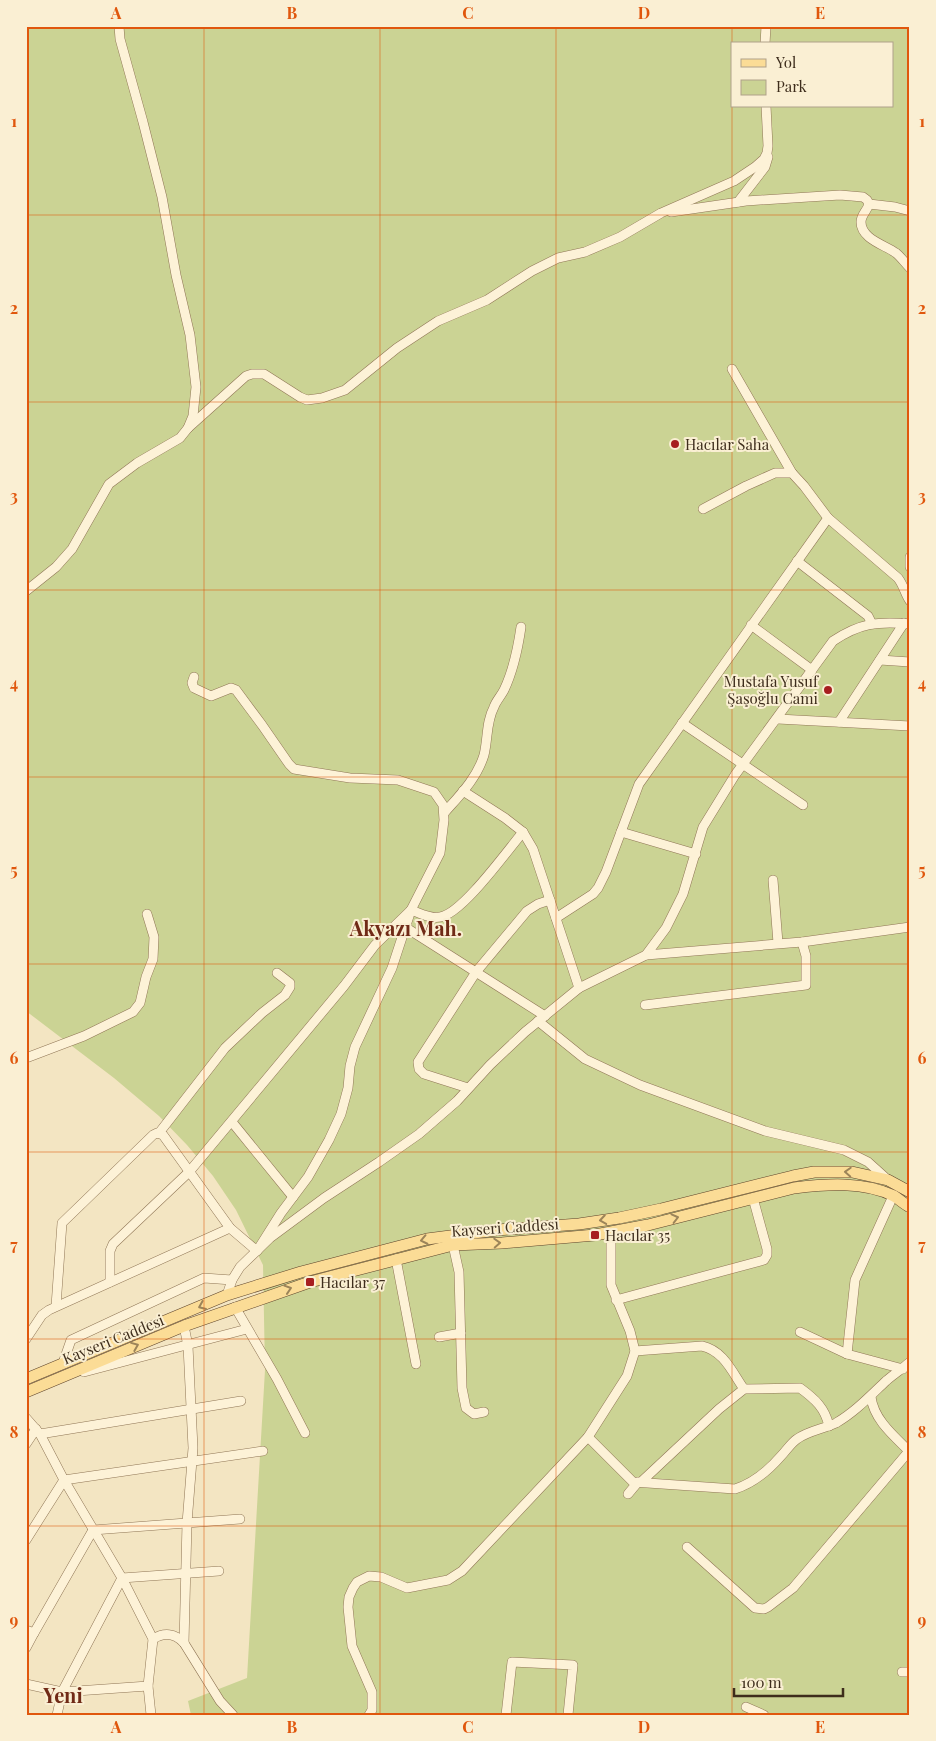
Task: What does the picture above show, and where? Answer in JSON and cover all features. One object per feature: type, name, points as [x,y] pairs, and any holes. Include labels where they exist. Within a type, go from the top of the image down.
[{"type":"main road","name":"Kayseri Caddesi","points":[[26,1379],[227,1295],[301,1272],[427,1239],[497,1230],[579,1224],[619,1218],[814,1172],[852,1172],[888,1180],[910,1192]]},
{"type":"main road","name":"Kayseri Caddesi","points":[[26,1392],[184,1326],[235,1307],[310,1282],[453,1244],[502,1243],[611,1232],[794,1188],[826,1184],[860,1186],[892,1196],[910,1207]]},
{"type":"street","points":[[119,26],[120,39],[162,198],[176,275],[190,336],[196,387],[193,416],[188,428]]},
{"type":"street","points":[[765,42],[766,26]]},
{"type":"street","points":[[738,202],[766,167],[768,157],[766,108]]},
{"type":"street","points":[[26,591],[56,567],[72,549],[109,484],[137,463],[180,438],[188,428],[246,376],[252,374],[270,376],[307,400],[322,398],[346,390],[397,348],[438,321],[487,300],[532,271],[558,258],[586,252],[620,237],[661,213],[734,181],[760,164],[767,153]]},
{"type":"street","points":[[661,213],[738,202],[840,195],[863,197],[869,204]]},
{"type":"street","points":[[869,204],[896,207],[910,211]]},
{"type":"street","points":[[869,204],[861,218],[864,232],[876,242],[896,253],[910,268]]},
{"type":"street","points":[[732,369],[792,473],[828,518],[898,578],[910,602]]},
{"type":"street","points":[[703,509],[775,473],[792,473]]},
{"type":"street","points":[[556,918],[593,894],[598,888],[640,784],[828,518]]},
{"type":"street","points":[[910,557],[910,567]]},
{"type":"street","points":[[797,561],[868,616],[872,624]]},
{"type":"street","points":[[646,955],[666,928],[683,894],[703,827],[744,764],[833,641],[848,631],[864,624],[888,622],[907,624]]},
{"type":"street","points":[[839,722],[880,660],[907,624]]},
{"type":"street","points":[[752,625],[812,670]]},
{"type":"street","points":[[445,812],[475,775],[484,756],[489,721],[514,662],[521,627]]},
{"type":"street","points":[[880,660],[910,662]]},
{"type":"street","points":[[194,677],[192,683],[194,688],[211,696],[231,688],[236,690],[289,764],[294,768],[350,778],[398,780],[434,792],[440,798],[445,812],[440,853],[411,910],[392,968],[355,1046],[350,1066],[348,1088],[341,1114],[308,1177],[257,1250]]},
{"type":"street","points":[[778,719],[910,726]]},
{"type":"street","points":[[682,723],[802,805]]},
{"type":"street","points":[[463,791],[523,832],[533,848],[579,988]]},
{"type":"street","points":[[411,910],[432,918],[451,913],[468,898],[523,832]]},
{"type":"street","points":[[621,832],[696,854]]},
{"type":"street","points":[[773,880],[778,943]]},
{"type":"street","points":[[468,1088],[424,1074],[419,1069],[418,1062],[476,972],[527,911],[538,904],[550,900]]},
{"type":"street","points":[[110,1282],[110,1251],[112,1244],[190,1172],[344,986],[375,945],[411,910]]},
{"type":"street","points":[[26,1058],[84,1036],[137,1008],[153,958],[154,937],[147,914]]},
{"type":"street","points":[[405,927],[476,972],[542,1018],[586,1059],[640,1085],[764,1131],[844,1150],[868,1162],[888,1180]]},
{"type":"street","points":[[227,1295],[232,1280],[240,1266],[270,1238],[324,1198],[420,1134],[490,1065],[542,1018],[579,988],[646,955],[802,942],[910,927]]},
{"type":"street","points":[[645,1005],[806,985],[806,956],[802,942]]},
{"type":"street","points":[[56,1306],[62,1223],[153,1136],[159,1134],[224,1048],[288,991],[290,983],[277,973]]},
{"type":"street","points":[[232,1122],[293,1197]]},
{"type":"street","points":[[159,1134],[163,1136],[230,1228],[257,1250]]},
{"type":"street","points":[[847,1354],[855,1280],[892,1196]]},
{"type":"street","points":[[616,1300],[764,1260],[767,1255],[767,1249],[753,1198]]},
{"type":"street","points":[[26,1339],[42,1315],[56,1306],[230,1228]]},
{"type":"street","points":[[369,1715],[372,1710],[372,1692],[352,1646],[348,1607],[349,1597],[357,1582],[369,1576],[375,1576],[408,1588],[448,1580],[462,1571],[588,1437],[627,1376],[635,1351],[630,1331],[610,1285],[611,1232]]},
{"type":"street","points":[[453,1244],[459,1272],[462,1388],[466,1408],[474,1414],[484,1412]]},
{"type":"street","points":[[396,1259],[416,1364]]},
{"type":"street","points":[[64,1363],[71,1340],[204,1278],[232,1280]]},
{"type":"street","points":[[235,1307],[277,1379],[305,1433]]},
{"type":"street","points":[[184,1326],[188,1346],[193,1448],[187,1523],[184,1643]]},
{"type":"street","points":[[50,1381],[247,1329]]},
{"type":"street","points":[[800,1332],[847,1354],[903,1369]]},
{"type":"street","points":[[439,1337],[461,1333]]},
{"type":"street","points":[[635,1351],[702,1346],[710,1348],[723,1357],[744,1389]]},
{"type":"street","points":[[588,1437],[633,1482],[734,1489],[746,1485],[768,1470],[795,1439],[829,1426],[871,1397],[910,1362]]},
{"type":"street","points":[[628,1494],[719,1409],[744,1389],[800,1388],[821,1406],[829,1426]]},
{"type":"street","points":[[687,1547],[755,1608],[764,1609],[768,1607],[792,1588],[909,1451],[876,1416],[872,1407],[871,1397]]},
{"type":"street","points":[[26,1444],[38,1431],[241,1401]]},
{"type":"street","points":[[26,1418],[38,1431],[64,1480],[122,1578],[153,1639],[148,1686],[150,1715]]},
{"type":"street","points":[[26,1540],[64,1480],[263,1451]]},
{"type":"street","points":[[93,1530],[240,1519]]},
{"type":"street","points":[[26,1648],[30,1631],[93,1530]]},
{"type":"street","points":[[122,1578],[219,1571]]},
{"type":"street","points":[[57,1715],[62,1692],[122,1578]]},
{"type":"street","points":[[153,1639],[159,1636],[172,1635],[179,1637],[220,1701],[233,1715]]},
{"type":"street","points":[[506,1715],[512,1662],[573,1665],[568,1715]]},
{"type":"street","points":[[26,1684],[62,1692],[148,1686]]},
{"type":"street","points":[[746,1707],[764,1715]]},
{"type":"green space","points":[[26,26],[910,26],[910,1715],[191,1715],[188,1701],[247,1678],[265,1370],[263,1265],[236,1210],[213,1176],[159,1116],[114,1078],[26,1011]]},
{"type":"place","name":"Hacılar Saha","points":[[675,444]]},
{"type":"place","name":"Mustafa Yusuf Şaşoğlu Cami","points":[[828,690]]},
{"type":"place","name":"Hacılar 35","points":[[595,1235]]},
{"type":"place","name":"Hacılar 37","points":[[310,1282]]},
{"type":"district","name":"Akyazı Mah.","points":[[406,927]]},
{"type":"district","name":"Yeni","points":[[63,1694]]}]
